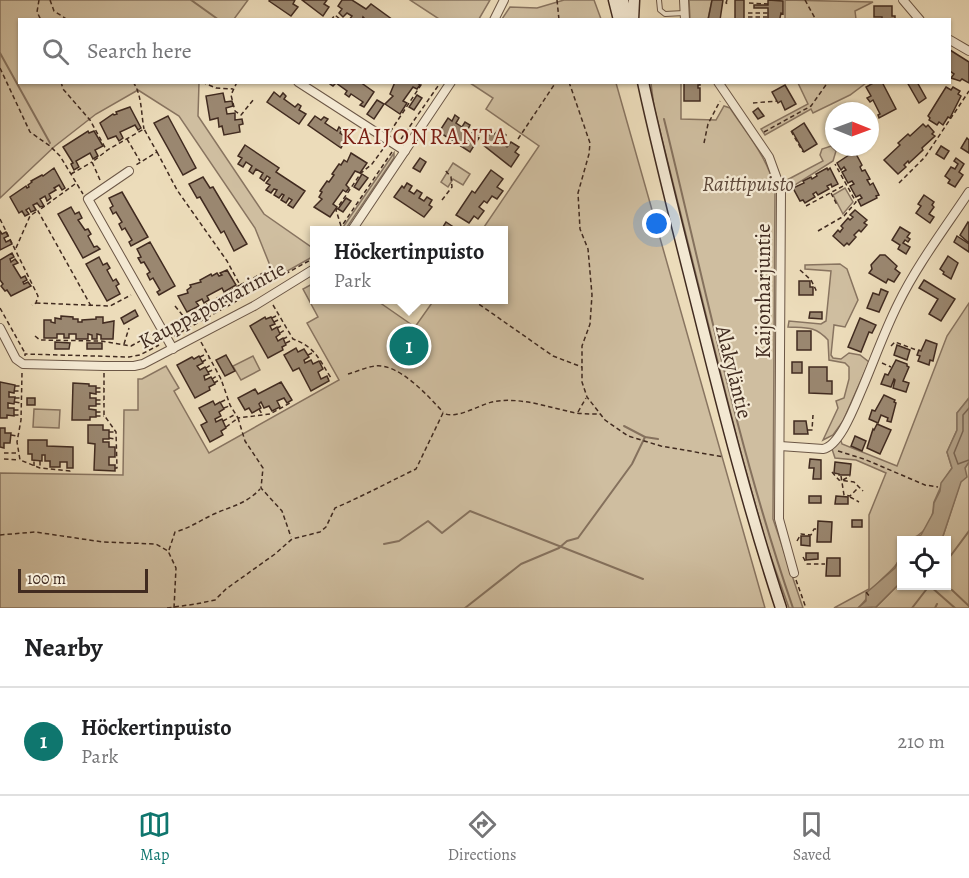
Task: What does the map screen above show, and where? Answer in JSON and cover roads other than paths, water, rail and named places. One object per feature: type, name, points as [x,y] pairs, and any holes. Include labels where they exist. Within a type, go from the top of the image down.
[{"type":"main road","points":[[614,0],[618,18]]},
{"type":"main road","points":[[623,0],[628,18]]},
{"type":"main road","points":[[633,18],[634,0]]},
{"type":"main road","name":"Alakyläntie","points":[[638,84],[656,143]]},
{"type":"main road","name":"Alakyläntie","points":[[643,84],[735,460],[781,608]]},
{"type":"street","points":[[495,18],[504,0]]},
{"type":"street","points":[[684,0],[684,16]]},
{"type":"street","points":[[903,0],[918,18]]},
{"type":"street","points":[[951,41],[969,51]]},
{"type":"street","points":[[300,84],[405,151]]},
{"type":"street","points":[[355,226],[450,84]]},
{"type":"street","name":"Kaijonharjuntie","points":[[719,84],[769,157],[781,190],[779,519],[794,573]]},
{"type":"street","points":[[129,171],[88,199],[173,348]]},
{"type":"street","points":[[780,446],[828,448],[834,444],[875,361],[903,295],[969,192]]},
{"type":"street","name":"Kauppaporvarintie","points":[[0,328],[16,359],[23,364],[134,366],[143,364],[198,336],[310,272]]},
{"type":"lane","points":[[659,0],[660,10],[665,14],[684,16]]},
{"type":"water","points":[[969,398],[969,462],[965,468],[967,477],[961,482],[943,536],[919,536],[933,513],[941,483],[952,468],[947,452],[957,430],[957,413]]},
{"type":"water","points":[[897,563],[897,586],[876,607],[858,608],[866,601],[866,593],[895,568]]},
{"type":"waterway","points":[[191,0],[216,18]]},
{"type":"waterway","points":[[0,53],[50,143]]},
{"type":"waterway","points":[[664,119],[755,487],[793,608]]},
{"type":"waterway","points":[[624,426],[645,437],[658,439]]},
{"type":"waterway","points":[[465,608],[521,564],[559,548],[567,541],[578,538],[632,464],[645,437]]},
{"type":"waterway","points":[[384,544],[399,541],[428,521],[442,533],[470,511],[643,579]]},
{"type":"waterway","points":[[951,555],[969,531]]},
{"type":"waterway","points":[[912,608],[926,590]]},
{"type":"waterway","points":[[935,590],[955,608]]},
{"type":"waterway","points":[[952,590],[969,606]]},
{"type":"waterway","points":[[935,608],[937,604]]},
{"type":"place","name":"Höckertinpuisto","points":[[409,346]]},
{"type":"district","name":"KAIJONRANTA","points":[[425,136]]},
{"type":"park label","name":"Raittipuisto","points":[[748,184]]}]
